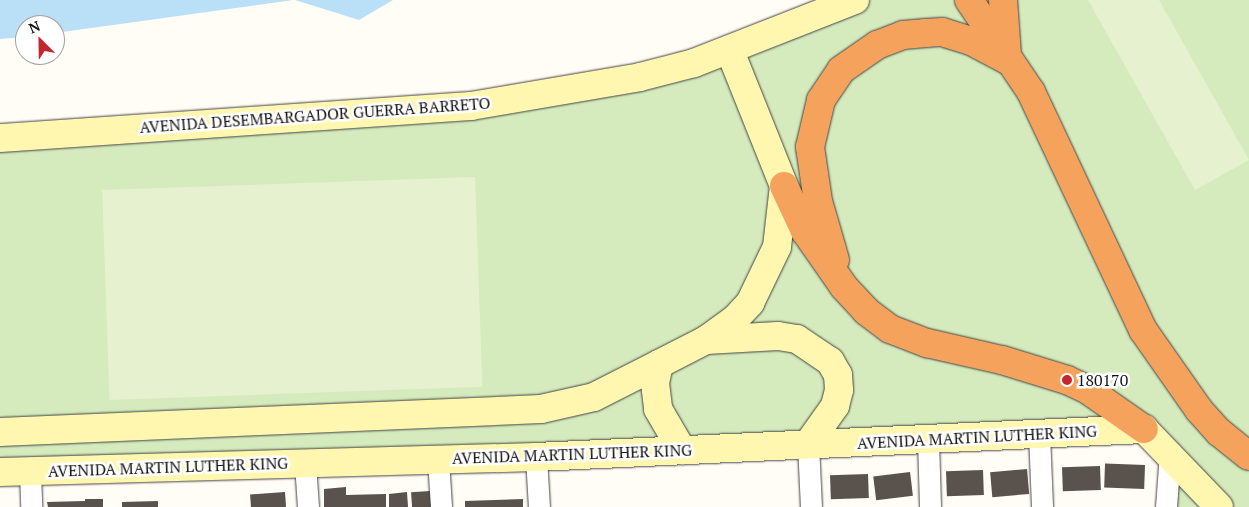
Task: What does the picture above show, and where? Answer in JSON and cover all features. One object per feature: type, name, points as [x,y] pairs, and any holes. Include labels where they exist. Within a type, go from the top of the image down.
[{"type":"highway","points":[[969,0],[1031,92],[1143,330],[1200,410],[1219,432],[1249,456]]},
{"type":"highway","points":[[1003,0],[1010,60]]},
{"type":"highway","points":[[844,287],[818,201],[810,162],[815,119],[830,85],[856,59],[903,35],[942,32],[971,41],[1010,60]]},
{"type":"highway","points":[[784,186],[805,231],[844,287],[866,311],[890,329],[927,344],[1002,360],[1067,380],[1088,390],[1144,429]]},
{"type":"street","name":"AVENIDA DESEMBARGADOR GUERRA BARRETO","points":[[0,138],[471,106],[640,76],[730,52],[855,0]]},
{"type":"street","points":[[0,432],[541,409],[594,397],[706,340],[736,318],[750,303],[769,269],[777,247],[784,186],[730,52]]},
{"type":"street","points":[[706,340],[778,336],[797,339],[830,361],[838,375],[839,390],[835,406],[808,444],[811,507]]},
{"type":"street","points":[[659,364],[655,383],[658,409],[682,450]]},
{"type":"street","points":[[1144,429],[1170,452],[1219,507]]},
{"type":"street","name":"AVENIDA MARTIN LUTHER KING","points":[[0,472],[536,457],[1144,429]]},
{"type":"street","points":[[1039,434],[1042,507]]},
{"type":"street","points":[[928,439],[930,507]]},
{"type":"street","points":[[1166,507],[1170,452]]},
{"type":"street","points":[[536,457],[538,507]]},
{"type":"street","points":[[438,459],[441,507]]},
{"type":"street","points":[[305,463],[308,507]]},
{"type":"street","points":[[30,471],[31,507]]},
{"type":"green space","points":[[858,0],[1249,0],[1249,507],[1170,507],[1170,452],[1144,429],[0,475],[0,138],[640,77]]},
{"type":"green space","points":[[1088,0],[1159,0],[1249,160],[1195,190]]},
{"type":"green space","points":[[475,177],[482,387],[110,400],[102,190]]},
{"type":"water","points":[[0,0],[293,0],[65,32],[65,15],[15,15],[15,38],[0,39]]},
{"type":"water","points":[[295,0],[393,0],[359,20]]},
{"type":"building","points":[[1105,464],[1145,465],[1144,489],[1104,488]]},
{"type":"building","points":[[1100,466],[1101,490],[1063,491],[1062,467]]},
{"type":"building","points":[[1027,469],[1029,494],[992,497],[990,472]]},
{"type":"building","points":[[983,470],[984,495],[947,496],[946,471]]},
{"type":"building","points":[[910,472],[913,496],[876,500],[873,477]]},
{"type":"building","points":[[868,474],[869,498],[831,499],[830,475]]},
{"type":"building","points":[[346,487],[346,495],[386,494],[386,507],[324,507],[324,489]]},
{"type":"building","points":[[430,491],[431,507],[412,507],[411,492]]},
{"type":"building","points":[[285,492],[286,507],[251,507],[250,494]]},
{"type":"building","points":[[407,492],[408,507],[389,507],[389,494]]},
{"type":"building","points":[[85,499],[103,499],[103,507],[48,507],[47,502],[85,501]]},
{"type":"building","points":[[523,499],[523,507],[465,507],[465,501]]},
{"type":"building","points":[[158,501],[158,507],[122,507],[122,502]]},
{"type":"place","name":"180170","points":[[1067,380]]}]
